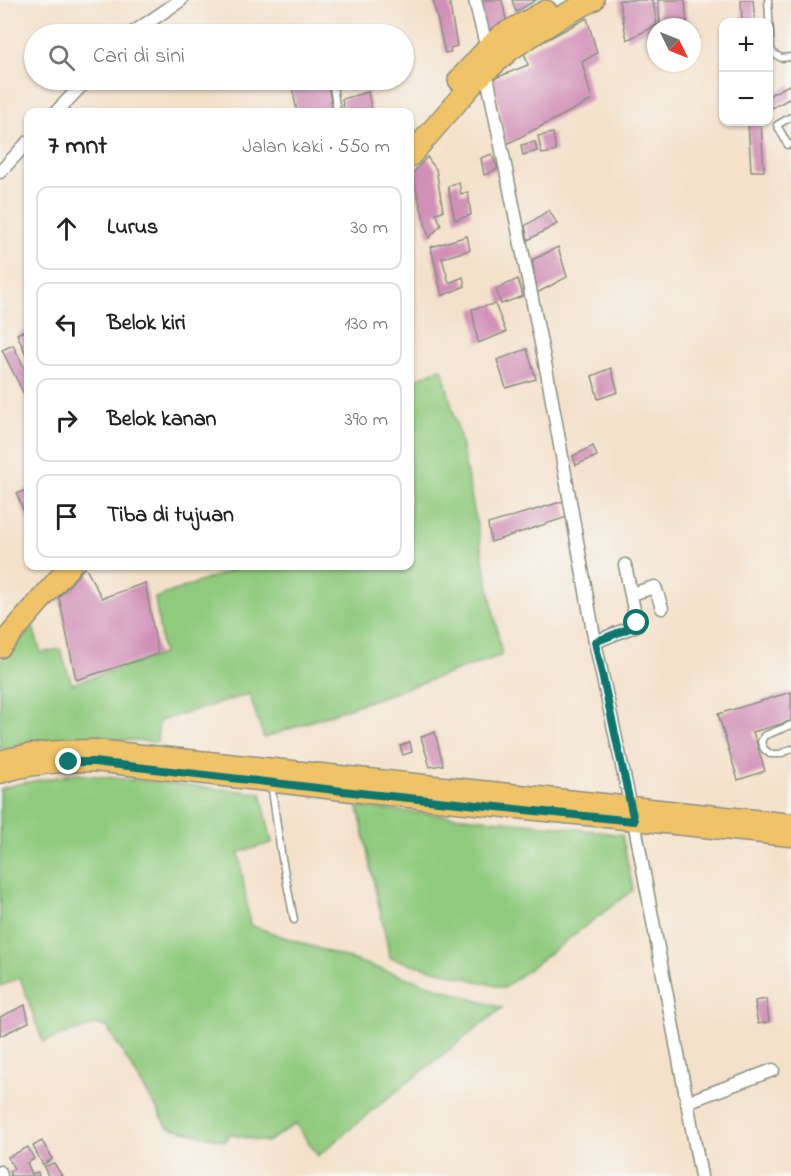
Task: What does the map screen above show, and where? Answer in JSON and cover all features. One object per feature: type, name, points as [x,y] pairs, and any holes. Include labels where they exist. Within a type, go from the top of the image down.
[{"type":"highway","points":[[414,133],[440,100],[502,35],[567,0]]},
{"type":"highway","points":[[414,151],[450,108],[511,49],[561,17],[593,0]]},
{"type":"highway","points":[[0,632],[53,570]]},
{"type":"highway","points":[[0,647],[67,570]]},
{"type":"main road","points":[[0,760],[68,749],[95,749],[632,814],[791,837]]},
{"type":"main road","points":[[0,774],[40,765],[94,762],[369,794],[632,814],[791,823]]},
{"type":"street","points":[[146,24],[181,0]]},
{"type":"street","points":[[475,0],[487,49]]},
{"type":"street","points":[[486,71],[548,378],[595,642],[632,814],[701,1176]]},
{"type":"street","points":[[60,108],[77,90]]},
{"type":"street","points":[[0,172],[24,146]]},
{"type":"street","points":[[595,642],[637,625],[625,565]]},
{"type":"street","points":[[631,594],[655,587],[662,608]]},
{"type":"street","points":[[687,1102],[773,1070]]},
{"type":"lane","points":[[768,0],[771,49],[776,56],[781,58],[791,57]]},
{"type":"lane","points":[[334,90],[336,108]]},
{"type":"lane","points":[[791,117],[777,124],[788,145],[791,144]]},
{"type":"lane","points":[[791,725],[764,736],[761,742],[770,754],[780,754],[791,749]]},
{"type":"lane","points":[[271,783],[294,920]]},
{"type":"green space","points":[[442,369],[459,433],[502,655],[264,738],[249,694],[159,721],[157,742],[69,737],[0,749],[0,661],[33,627],[41,653],[60,649],[72,684],[163,654],[155,598],[232,570],[414,570],[414,380]]},
{"type":"green space","points":[[75,774],[261,793],[272,843],[239,852],[250,925],[502,1008],[318,1156],[296,1124],[267,1142],[228,1134],[226,1141],[168,1127],[107,1027],[96,1024],[43,1042],[20,978],[0,986],[0,789]]},
{"type":"green space","points":[[358,807],[556,826],[622,835],[633,890],[504,988],[390,958]]},
{"type":"building","points":[[433,0],[449,0],[457,46],[450,48],[451,52],[445,53]]},
{"type":"building","points":[[502,0],[507,24],[484,31],[479,1]]},
{"type":"building","points":[[512,0],[536,0],[516,12]]},
{"type":"building","points":[[653,0],[656,18],[647,18],[647,30],[627,40],[619,1]]},
{"type":"building","points":[[658,0],[685,0],[687,18],[659,18]]},
{"type":"building","points":[[741,0],[753,0],[755,18],[742,18]]},
{"type":"building","points":[[587,18],[597,53],[582,62],[592,100],[507,144],[493,79],[528,65],[524,52]]},
{"type":"building","points":[[791,84],[791,98],[773,107],[773,93]]},
{"type":"building","points":[[293,90],[329,90],[332,108],[296,108]]},
{"type":"building","points":[[368,92],[371,108],[343,108],[342,99]]},
{"type":"building","points":[[748,126],[761,126],[764,171],[751,171]]},
{"type":"building","points":[[553,133],[556,151],[542,154],[538,136]]},
{"type":"building","points":[[535,142],[537,151],[523,155],[521,145]]},
{"type":"building","points":[[492,154],[498,169],[484,175],[481,158]]},
{"type":"building","points":[[427,157],[436,169],[443,211],[436,213],[441,225],[429,238],[414,182],[414,172]]},
{"type":"building","points":[[459,182],[461,194],[468,192],[471,215],[455,220],[448,186]]},
{"type":"building","points":[[549,210],[557,224],[528,240],[525,226]]},
{"type":"building","points":[[467,236],[470,250],[442,258],[449,283],[463,277],[465,286],[442,296],[431,247]]},
{"type":"building","points":[[558,247],[567,277],[537,293],[532,260]]},
{"type":"building","points":[[518,279],[523,296],[501,304],[496,289]]},
{"type":"building","points":[[495,304],[506,332],[478,343],[472,309]]},
{"type":"building","points":[[24,331],[24,350],[17,334]]},
{"type":"building","points":[[13,345],[24,367],[24,394],[2,350]]},
{"type":"building","points":[[527,349],[536,379],[506,388],[497,360]]},
{"type":"building","points":[[611,368],[618,392],[598,399],[592,376]]},
{"type":"building","points":[[593,446],[597,456],[576,465],[573,456]]},
{"type":"building","points":[[24,491],[24,512],[17,494]]},
{"type":"building","points":[[564,501],[567,517],[491,542],[488,524]]},
{"type":"building","points":[[82,570],[87,570],[102,598],[145,583],[158,654],[76,680],[59,597]]},
{"type":"building","points":[[791,692],[791,721],[753,732],[765,771],[738,780],[718,714]]},
{"type":"building","points":[[435,732],[443,765],[430,767],[421,737]]},
{"type":"building","points":[[410,742],[412,752],[403,755],[400,746]]},
{"type":"building","points":[[766,999],[769,1022],[758,1024],[755,1001]]},
{"type":"building","points":[[25,1005],[29,1022],[0,1036],[0,1017]]},
{"type":"building","points":[[42,1141],[52,1159],[43,1165],[33,1146]]},
{"type":"building","points":[[28,1147],[34,1159],[27,1163],[32,1174],[38,1172],[39,1176],[11,1176],[9,1171],[14,1169],[8,1157]]},
{"type":"building","points":[[54,1163],[62,1176],[48,1176],[44,1167]]},
{"type":"route","points":[[69,762],[94,762],[369,794],[634,821],[595,642],[635,626],[637,623]]}]
